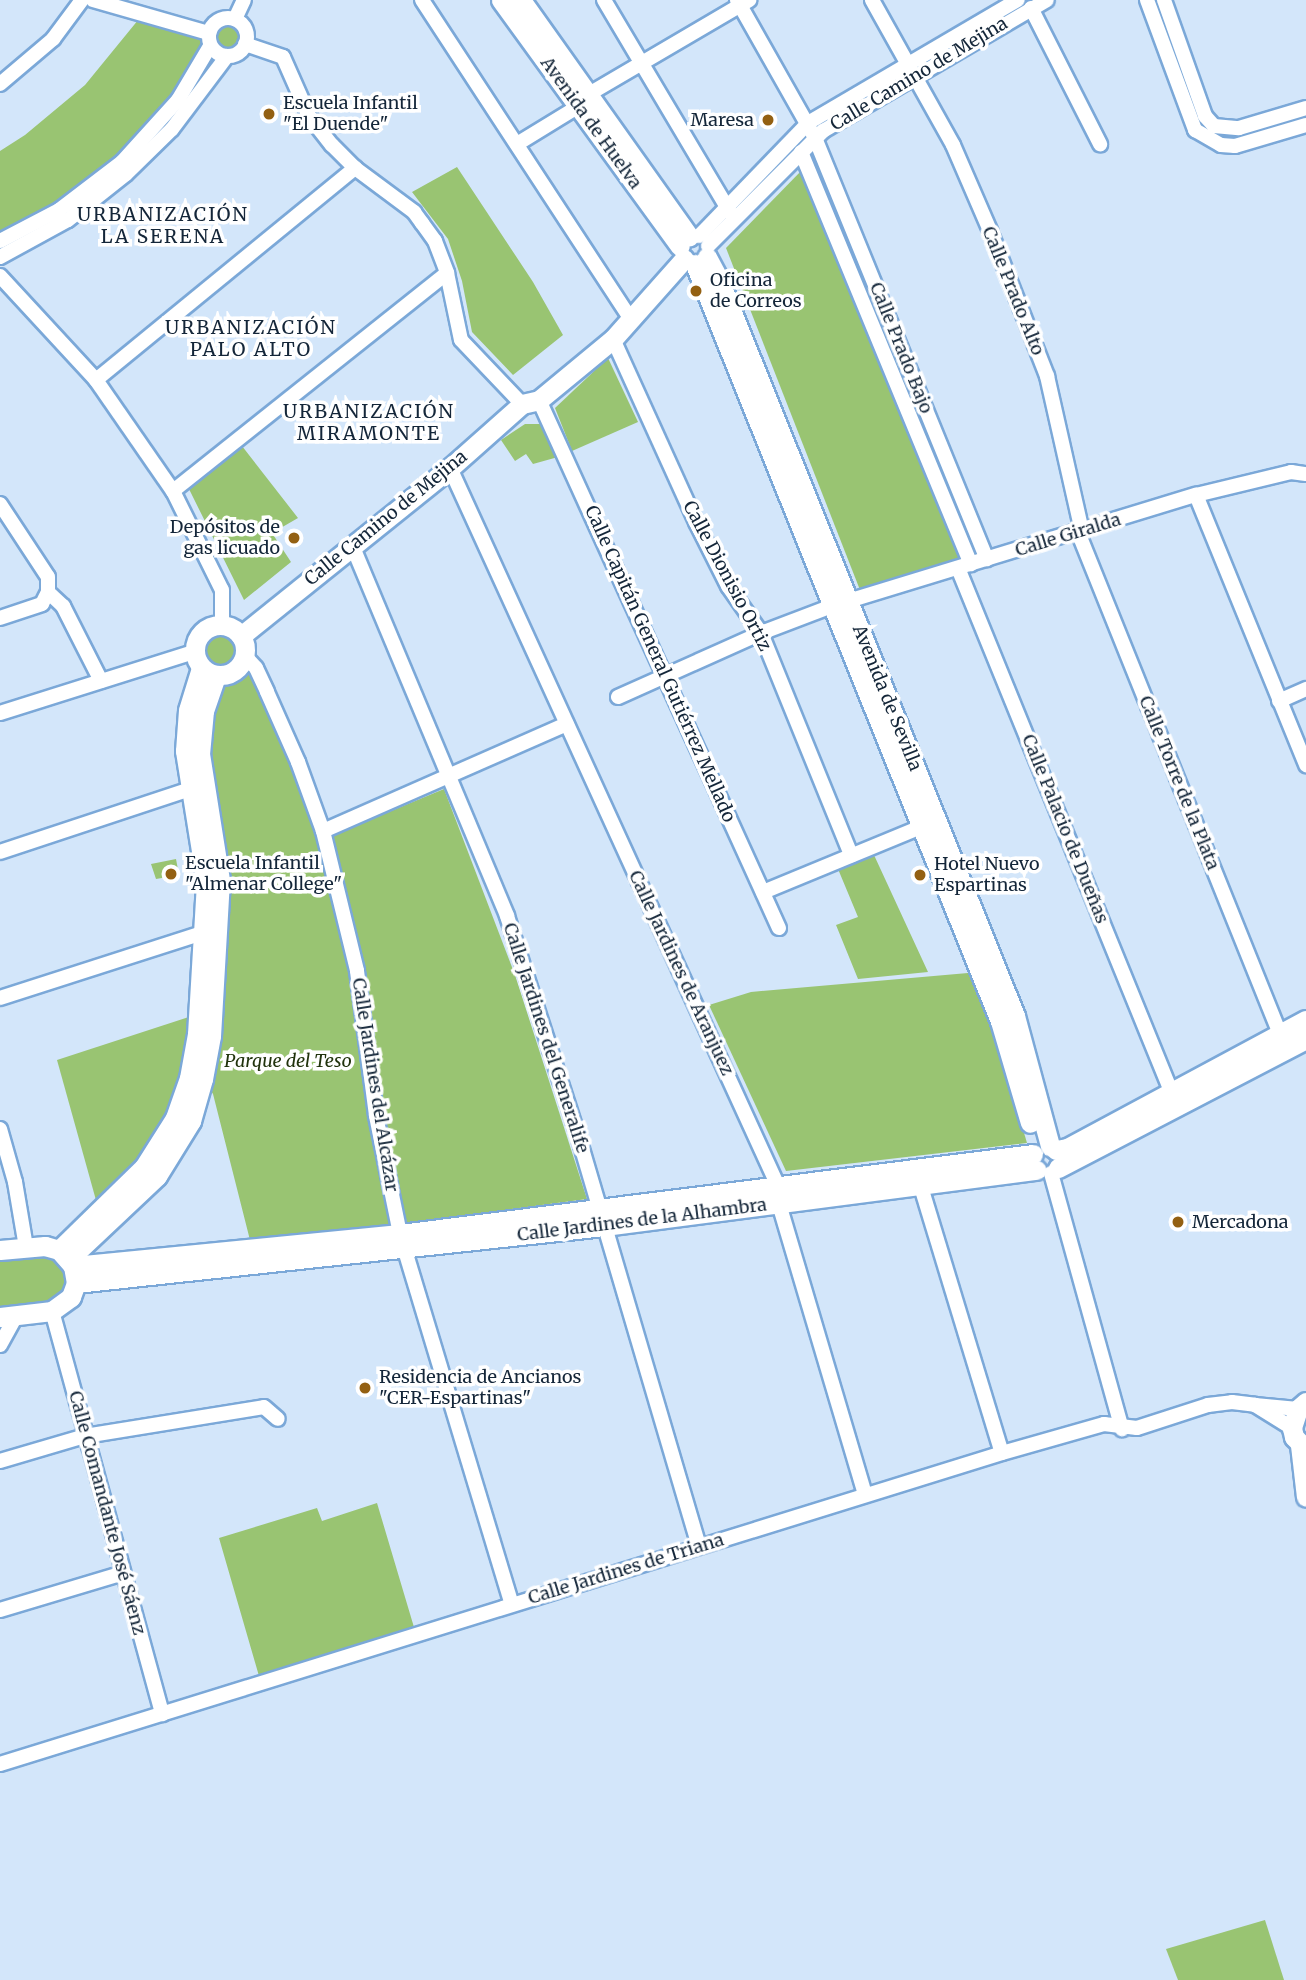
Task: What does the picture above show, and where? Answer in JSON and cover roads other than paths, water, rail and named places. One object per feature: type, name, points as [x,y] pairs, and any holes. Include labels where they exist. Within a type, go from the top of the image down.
[{"type":"street","points":[[0,84],[52,39],[82,0]]},
{"type":"street","points":[[0,241],[59,210],[122,162],[178,100],[210,39],[222,19],[235,19],[245,29],[245,44],[241,51],[227,56],[220,55],[210,39],[93,0]]},
{"type":"street","points":[[235,19],[244,0]]},
{"type":"street","points":[[422,0],[630,318]]},
{"type":"street","name":"Avenida de Huelva","points":[[501,0],[584,100],[695,249]]},
{"type":"street","name":"Avenida de Huelva","points":[[521,0],[584,100]]},
{"type":"street","points":[[604,0],[730,213]]},
{"type":"street","name":"Calle Prado Alto","points":[[872,0],[953,145],[1047,376],[1080,532]]},
{"type":"street","name":"Calle Camino de Mejina","points":[[730,213],[816,138],[911,70],[1011,6],[1031,8],[1047,0]]},
{"type":"street","points":[[1147,0],[1193,127],[1210,132],[1239,128],[1306,108]]},
{"type":"street","points":[[1164,0],[1210,132],[1221,145],[1235,146],[1306,125]]},
{"type":"street","points":[[517,144],[742,2]]},
{"type":"street","name":"Calle Prado Bajo","points":[[742,2],[816,138],[987,559]]},
{"type":"street","points":[[1031,8],[1100,144]]},
{"type":"street","points":[[245,44],[283,57],[309,116],[355,168],[414,212],[435,241],[447,273],[461,340],[530,402]]},
{"type":"street","points":[[0,257],[68,220],[126,174],[172,129],[227,56]]},
{"type":"street","name":"Calle Camino de Mejina","points":[[241,636],[530,402],[613,339],[730,213],[808,123],[911,70]]},
{"type":"street","name":"Calle Prado Bajo","points":[[801,152],[964,566]]},
{"type":"street","points":[[96,380],[355,168]]},
{"type":"street","name":"Avenida de Sevilla","points":[[695,249],[840,604],[1015,1016],[1046,1158]]},
{"type":"street","points":[[173,491],[447,273]]},
{"type":"street","points":[[0,276],[96,380],[173,491],[222,590],[222,625]]},
{"type":"street","name":"Calle Dionisio Ortiz","points":[[613,339],[701,533],[728,586],[761,633],[851,855]]},
{"type":"street","name":"Calle Capitán General Gutiérrez Mellado","points":[[530,402],[666,675],[779,929]]},
{"type":"street","name":"Calle Jardines de Aranjuez","points":[[450,468],[779,1195],[864,1495]]},
{"type":"street","name":"Calle Giralda","points":[[618,697],[761,633],[840,604],[1196,495],[1291,472],[1306,474]]},
{"type":"street","points":[[1196,495],[1306,765]]},
{"type":"street","points":[[0,504],[47,577],[48,592],[42,604],[0,618]]},
{"type":"street","name":"Calle Torre de la Plata","points":[[1080,532],[1280,1034]]},
{"type":"street","name":"Calle Jardines del Generalife","points":[[352,545],[450,774],[512,929],[699,1546]]},
{"type":"street","name":"Calle Palacio de Dueñas","points":[[964,566],[1171,1091]]},
{"type":"street","points":[[48,592],[63,606],[101,681]]},
{"type":"street","name":"Avenida de Sevilla","points":[[840,604],[922,827],[1000,1021],[1046,1158]]},
{"type":"street","points":[[0,713],[101,681],[203,665],[234,671],[245,656],[241,636],[233,628],[222,625],[202,632],[203,665],[204,710],[200,754],[220,880],[211,1036],[203,1079],[191,1121],[157,1176],[69,1264]]},
{"type":"street","name":"Calle Jardines del Alcázar","points":[[245,656],[256,668],[272,702],[323,831],[357,971],[376,1116],[402,1240],[512,1604]]},
{"type":"street","points":[[0,1345],[8,1317],[52,1311],[71,1297],[69,1264],[144,1167],[175,1118],[189,1078],[197,1034],[206,882],[185,751],[188,710],[203,665]]},
{"type":"street","points":[[1279,701],[1306,690]]},
{"type":"street","points":[[323,831],[567,724]]},
{"type":"street","points":[[0,852],[191,789]]},
{"type":"street","points":[[764,892],[922,827]]},
{"type":"street","points":[[0,998],[203,933]]},
{"type":"street","name":"Calle Jardines de la Alhambra","points":[[1046,1158],[1306,1020]]},
{"type":"street","name":"Calle Jardines de la Alhambra","points":[[0,1250],[45,1246],[69,1264],[246,1257],[779,1195],[1046,1158],[1306,1039]]},
{"type":"street","points":[[0,1129],[15,1182],[26,1247]]},
{"type":"street","points":[[1046,1158],[1122,1429]]},
{"type":"street","points":[[918,1177],[1002,1453]]},
{"type":"street","name":"Calle Comandante José Sáenz","points":[[52,1311],[162,1714]]},
{"type":"street","name":"Calle Jardines de Triana","points":[[0,1764],[864,1495],[1104,1424],[1122,1429],[1137,1428],[1208,1405],[1232,1402],[1302,1405]]},
{"type":"street","name":"Calle Jardines de Triana","points":[[1255,1405],[1299,1441]]},
{"type":"street","points":[[1302,1405],[1299,1441],[1306,1497]]},
{"type":"street","points":[[0,1461],[85,1436],[264,1407],[278,1419]]},
{"type":"street","points":[[0,1611],[123,1573]]},
{"type":"place","name":"Escuela Infantil \"El Duende\"","points":[[269,114]]},
{"type":"place","name":"Maresa","points":[[768,120]]},
{"type":"place","name":"Oficina de Correos","points":[[696,291]]},
{"type":"place","name":"Depósitos de gas licuado","points":[[294,538]]},
{"type":"place","name":"Escuela Infantil \"Almenar College\"","points":[[171,874]]},
{"type":"place","name":"Hotel Nuevo Espartinas","points":[[920,875]]},
{"type":"place","name":"Mercadona","points":[[1178,1222]]},
{"type":"place","name":"Residencia de Ancianos \"CER-Espartinas\"","points":[[365,1388]]},
{"type":"district","name":"URBANIZACIÓN LA SERENA","points":[[163,226]]},
{"type":"district","name":"URBANIZACIÓN PALO ALTO","points":[[251,339]]},
{"type":"district","name":"URBANIZACIÓN MIRAMONTE","points":[[369,423]]},
{"type":"park label","name":"Parque del Teso","points":[[288,1061]]}]
